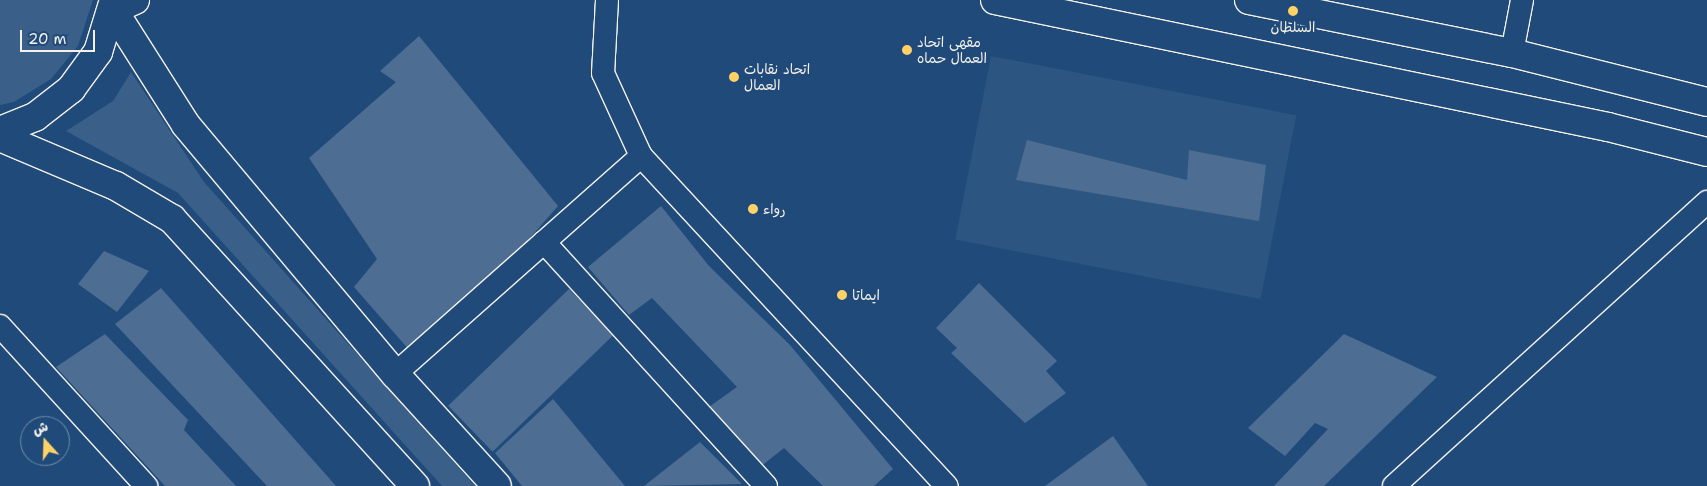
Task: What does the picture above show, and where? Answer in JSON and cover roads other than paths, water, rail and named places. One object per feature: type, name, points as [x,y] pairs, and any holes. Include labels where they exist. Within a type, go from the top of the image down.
[{"type":"main road","points":[[1249,0],[1336,10],[1707,102]]},
{"type":"main road","points":[[1012,1],[1608,127],[1707,152]]},
{"type":"main road","points":[[0,131],[35,117],[71,89],[98,52],[121,3]]},
{"type":"main road","points":[[121,3],[186,125],[395,374],[497,486]]},
{"type":"main road","points":[[0,137],[116,186],[172,219],[415,486]]},
{"type":"street","points":[[607,0],[603,73],[641,156],[947,486]]},
{"type":"street","points":[[1512,53],[1522,0]]},
{"type":"street","points":[[395,374],[641,156]]},
{"type":"street","points":[[1394,486],[1707,202]]},
{"type":"street","points":[[544,242],[766,486]]},
{"type":"street","points":[[0,326],[146,486]]},
{"type":"place","name":"السلطان","points":[[1293,11]]},
{"type":"place","name":"مقهى اتحاد العمال حماه","points":[[907,50]]},
{"type":"place","name":"اتحاد نقابات العمال","points":[[734,77]]},
{"type":"place","name":"رواء","points":[[753,209]]},
{"type":"place","name":"ايماتا","points":[[842,295]]}]
